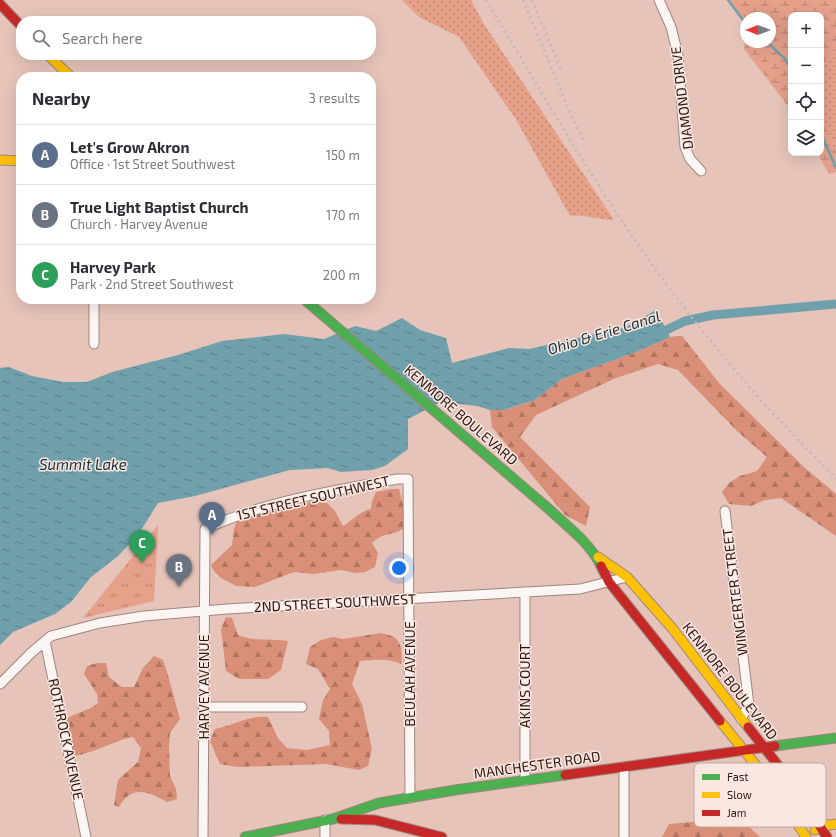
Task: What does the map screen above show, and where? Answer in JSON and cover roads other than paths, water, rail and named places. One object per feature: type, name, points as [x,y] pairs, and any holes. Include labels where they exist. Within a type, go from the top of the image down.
[{"type":"main road","points":[[0,4],[16,21]]},
{"type":"main road","points":[[53,60],[66,72]]},
{"type":"main road","points":[[0,160],[16,161]]},
{"type":"main road","name":"KENMORE BOULEVARD","points":[[310,304],[572,530],[596,556],[627,577],[672,628],[776,763]]},
{"type":"main road","name":"KENMORE BOULEVARD","points":[[596,556],[609,582],[753,763]]},
{"type":"main road","name":"MANCHESTER ROAD","points":[[245,837],[329,820],[372,804],[525,781],[836,738]]},
{"type":"main road","points":[[329,820],[375,820],[442,837]]},
{"type":"main road","points":[[826,825],[836,824]]},
{"type":"main road","name":"KENMORE BOULEVARD","points":[[800,827],[806,836]]},
{"type":"main road","points":[[806,836],[820,827]]},
{"type":"main road","name":"KENMORE BOULEVARD","points":[[822,827],[827,837]]},
{"type":"street","name":"DIAMOND DRIVE","points":[[659,0],[671,27],[678,55],[685,147],[690,159],[701,171]]},
{"type":"street","points":[[94,304],[94,344]]},
{"type":"street","name":"1ST STREET SOUTHWEST","points":[[205,537],[205,529],[231,517],[268,506],[397,478],[408,478]]},
{"type":"street","name":"BEULAH AVENUE","points":[[408,478],[410,798]]},
{"type":"street","name":"WINGERTER STREET","points":[[726,511],[749,705],[742,719]]},
{"type":"street","name":"HARVEY AVENUE","points":[[203,837],[205,537]]},
{"type":"street","name":"2ND STREET SOUTHWEST","points":[[0,684],[51,636],[100,623],[144,616],[204,610],[580,589],[627,577]]},
{"type":"street","name":"AKINS COURT","points":[[525,592],[525,781]]},
{"type":"street","name":"ROTHROCK AVENUE","points":[[45,641],[86,837]]},
{"type":"street","points":[[204,707],[302,708]]},
{"type":"street","points":[[624,768],[624,837]]},
{"type":"street","points":[[325,837],[329,820]]},
{"type":"water","name":"Summit Lake","points":[[656,310],[670,337],[636,352],[562,379],[533,401],[504,410],[490,410],[477,406],[441,402],[408,419],[408,449],[385,466],[372,470],[341,472],[328,468],[290,470],[195,496],[158,503],[138,535],[117,557],[91,577],[71,602],[55,614],[13,632],[0,645],[0,368],[9,367],[32,376],[63,382],[87,382],[112,372],[178,355],[222,341],[284,334],[324,339],[355,326],[376,331],[402,318],[420,330],[446,338],[452,363],[509,348],[529,349],[626,327]]},
{"type":"waterway","points":[[728,0],[740,16]]},
{"type":"waterway","points":[[773,48],[788,64]]},
{"type":"waterway","points":[[824,141],[836,168]]},
{"type":"waterway","name":"Ohio & Erie Canal","points":[[656,335],[685,321],[713,315],[836,304]]},
{"type":"railway","points":[[486,0],[588,168],[653,266],[695,322],[740,376],[787,428],[836,478]]},
{"type":"railway","points":[[523,0],[571,115],[584,141]]},
{"type":"railway","points":[[532,0],[562,72]]},
{"type":"place","name":"Let's Grow Akron","points":[[212,535]]},
{"type":"place","name":"Harvey Park","points":[[142,563]]},
{"type":"place","name":"True Light Baptist Church","points":[[179,587]]}]
